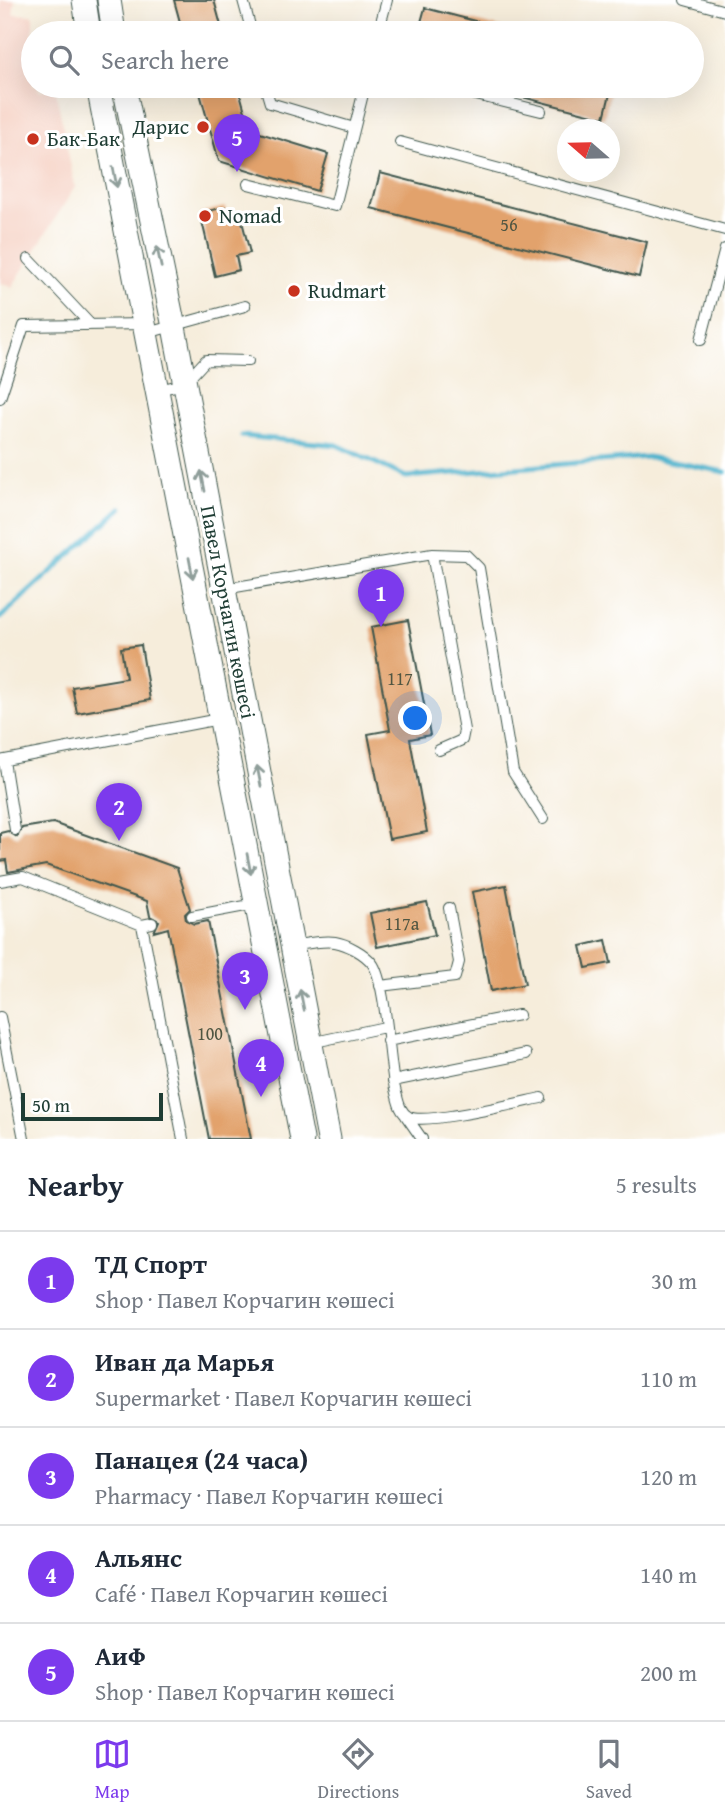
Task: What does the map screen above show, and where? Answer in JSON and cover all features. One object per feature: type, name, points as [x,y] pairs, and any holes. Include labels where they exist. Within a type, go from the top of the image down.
[{"type":"street","points":[[84,0],[87,21]]},
{"type":"street","points":[[109,0],[112,21]]},
{"type":"street","name":"Павел Корчагин көшесі","points":[[100,98],[302,1139]]},
{"type":"street","name":"Павел Корчагин көшесі","points":[[126,98],[174,327],[329,1139]]},
{"type":"street","points":[[293,1095],[319,1089]]},
{"type":"lane","points":[[243,0],[249,21]]},
{"type":"lane","points":[[381,21],[387,0]]},
{"type":"lane","points":[[685,0],[725,11]]},
{"type":"lane","points":[[269,98],[270,103],[354,128]]},
{"type":"lane","points":[[248,184],[335,206],[362,98]]},
{"type":"lane","points":[[488,98],[541,111]]},
{"type":"lane","points":[[400,142],[725,230]]},
{"type":"lane","points":[[701,340],[725,249]]},
{"type":"lane","points":[[29,259],[89,323]]},
{"type":"lane","points":[[0,398],[24,326],[89,323],[145,329],[174,327],[246,306]]},
{"type":"lane","points":[[157,390],[184,384],[206,360],[248,360]]},
{"type":"lane","points":[[223,589],[432,554],[466,555],[479,568],[513,772],[543,820]]},
{"type":"lane","points":[[432,554],[464,730],[462,740],[439,750]]},
{"type":"lane","points":[[15,830],[2,761],[220,719]]},
{"type":"lane","points":[[0,881],[22,873],[147,924],[183,1139]]},
{"type":"lane","points":[[192,916],[256,904]]},
{"type":"lane","points":[[380,986],[455,977],[459,962],[449,908]]},
{"type":"lane","points":[[292,946],[334,942],[352,948],[373,963],[380,986],[393,1081],[400,1109],[422,1139]]},
{"type":"lane","points":[[387,1041],[519,1015]]},
{"type":"lane","points":[[0,1017],[24,1139]]},
{"type":"lane","points":[[310,1043],[385,1027]]},
{"type":"lane","points":[[393,1081],[526,1054]]},
{"type":"lane","points":[[406,1116],[417,1119],[459,1114],[541,1098]]},
{"type":"shaded area","name":"Бак-Бак","points":[[0,0],[15,0],[13,14],[33,15],[33,21],[21,21],[21,98],[57,98],[75,187],[12,287],[0,283]]},
{"type":"building","points":[[174,0],[214,0],[220,21],[180,21]]},
{"type":"building","points":[[425,8],[475,21],[421,21]]},
{"type":"building","points":[[201,98],[241,98],[250,130],[328,154],[317,191],[219,161]]},
{"type":"building","points":[[526,98],[609,98],[604,118]]},
{"type":"building","points":[[380,173],[647,242],[639,277],[371,208]]},
{"type":"building","points":[[225,207],[228,220],[241,217],[250,253],[236,256],[239,270],[215,276],[200,213]]},
{"type":"building","points":[[408,620],[430,735],[410,739],[427,832],[389,839],[368,734],[390,730],[371,627]]},
{"type":"building","points":[[141,645],[150,700],[77,713],[72,687],[126,678],[121,648]]},
{"type":"building","points":[[53,823],[177,868],[190,909],[185,914],[186,920],[194,924],[208,921],[251,1139],[209,1139],[168,928],[154,932],[159,921],[150,916],[147,901],[46,865],[8,872],[6,860],[0,861],[0,833],[8,831],[17,837],[22,828]]},
{"type":"building","points":[[506,885],[525,984],[491,991],[472,892]]},
{"type":"building","points":[[427,902],[435,935],[377,947],[370,913]]},
{"type":"building","points":[[606,940],[611,963],[586,968],[581,946]]},
{"type":"waterway","points":[[242,436],[337,445],[406,477],[648,457],[725,472]]},
{"type":"waterway","points":[[0,618],[121,508]]},
{"type":"place","name":"Дарис","points":[[203,127]]},
{"type":"place","name":"Бак-Бак","points":[[33,139]]},
{"type":"place","name":"АиФ","points":[[237,172]]},
{"type":"place","name":"Nomad","points":[[205,216]]},
{"type":"place","name":"Rudmart","points":[[294,291]]},
{"type":"place","name":"ТД Спорт","points":[[381,627]]},
{"type":"place","name":"Иван да Марья","points":[[119,841]]},
{"type":"place","name":"Панацея (24 часа)","points":[[245,1010]]},
{"type":"place","name":"Альянс","points":[[261,1097]]}]
